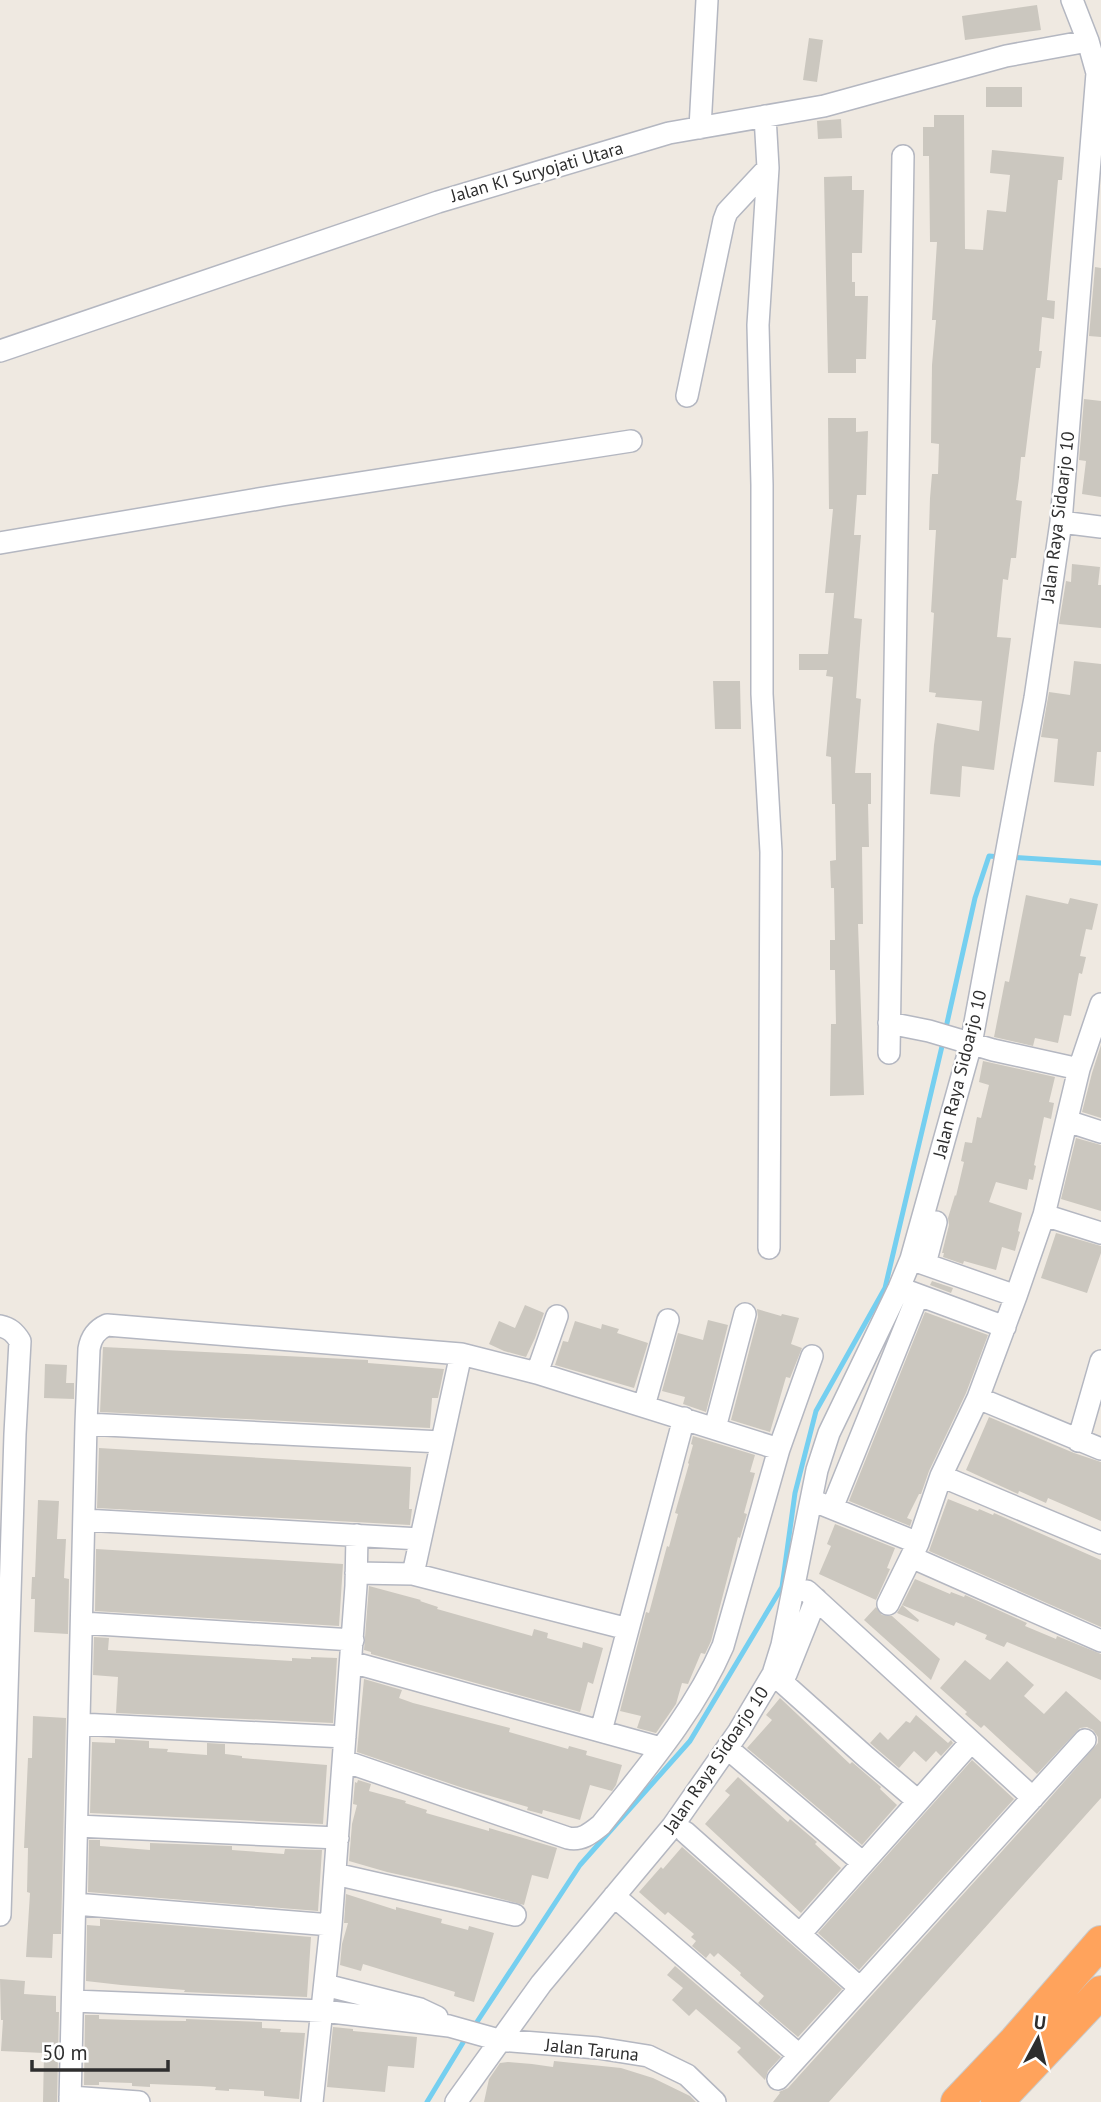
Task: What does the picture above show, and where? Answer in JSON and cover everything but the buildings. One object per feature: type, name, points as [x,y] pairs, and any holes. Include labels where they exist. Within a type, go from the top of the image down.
[{"type":"highway","points":[[957,2102],[1015,2041],[1101,1942]]},
{"type":"highway","points":[[996,2102],[1101,1992]]},
{"type":"street","points":[[700,128],[707,0]]},
{"type":"street","name":"Jalan Raya Sidoarjo 10","points":[[456,2102],[491,2038],[619,1899],[732,1752],[774,1674],[817,1470],[829,1433],[909,1292],[918,1262],[970,1043],[1013,893],[1002,883],[1035,698],[1060,523],[1099,74],[1072,0]]},
{"type":"street","name":"Jalan KI Suryojati Utara","points":[[0,351],[438,202],[669,133],[824,106],[1006,56],[1088,41]]},
{"type":"street","points":[[765,116],[768,168],[758,325],[762,485],[762,694],[771,852],[769,1248]]},
{"type":"street","points":[[889,1053],[903,156]]},
{"type":"street","points":[[687,396],[724,220],[727,212],[768,168]]},
{"type":"street","points":[[0,543],[282,495],[631,441]]},
{"type":"street","points":[[1060,523],[1101,527]]},
{"type":"street","points":[[887,1604],[915,1550],[941,1476],[978,1398],[1016,1296],[1044,1215],[1080,1069],[1096,1034],[1101,1004]]},
{"type":"street","points":[[890,1023],[1080,1069]]},
{"type":"street","points":[[1067,1121],[1101,1132]]},
{"type":"street","points":[[1044,1215],[1101,1233]]},
{"type":"street","points":[[918,1262],[1016,1296]]},
{"type":"street","points":[[832,1508],[909,1292],[1004,1327]]},
{"type":"street","points":[[715,1428],[745,1314]]},
{"type":"street","points":[[537,1373],[557,1316]]},
{"type":"street","points":[[644,1406],[668,1320]]},
{"type":"street","points":[[139,2102],[70,2099],[86,1424],[90,1342],[96,1332],[107,1325],[461,1354],[537,1373],[779,1449]]},
{"type":"street","points":[[0,1326],[9,1328],[20,1341],[7,1434],[0,1915]]},
{"type":"street","points":[[413,1574],[461,1354]]},
{"type":"street","points":[[344,1761],[575,1840],[584,1838],[601,1825],[687,1714],[714,1668],[723,1647],[779,1449],[812,1356]]},
{"type":"street","points":[[1077,1441],[1101,1361]]},
{"type":"street","points":[[978,1398],[1101,1450]]},
{"type":"street","points":[[601,1731],[684,1418]]},
{"type":"street","points":[[86,1424],[441,1442]]},
{"type":"street","points":[[941,1476],[1101,1543]]},
{"type":"street","points":[[811,1499],[1101,1641]]},
{"type":"street","points":[[84,1520],[420,1539]]},
{"type":"street","points":[[312,2102],[338,1838],[353,1640],[357,1535]]},
{"type":"street","points":[[356,1573],[413,1574],[628,1629]]},
{"type":"street","points":[[795,1580],[1033,1798]]},
{"type":"street","points":[[799,2055],[619,1899],[685,1832],[732,1752],[782,1682],[816,1599]]},
{"type":"street","points":[[82,1623],[353,1640]]},
{"type":"street","points":[[351,1661],[661,1748]]},
{"type":"street","points":[[782,1682],[918,1801]]},
{"type":"street","points":[[79,1724],[345,1737]]},
{"type":"street","points":[[778,2079],[1085,1740]]},
{"type":"street","points":[[800,1934],[971,1742]]},
{"type":"street","points":[[732,1752],[863,1863]]},
{"type":"street","points":[[77,1826],[338,1838]]},
{"type":"street","points":[[685,1832],[860,1988]]},
{"type":"street","points":[[335,1874],[515,1915]]},
{"type":"street","points":[[75,1904],[331,1925]]},
{"type":"street","points":[[325,1985],[420,2009],[452,2027]]},
{"type":"street","points":[[73,2001],[323,2011],[452,2027]]},
{"type":"street","name":"Jalan Taruna","points":[[452,2027],[491,2038],[598,2048],[648,2056],[687,2075],[714,2101]]},
{"type":"waterway","points":[[945,1032],[975,898],[989,856],[1000,857]]},
{"type":"waterway","points":[[1010,857],[1101,863]]},
{"type":"waterway","points":[[473,2028],[580,1865],[690,1741],[782,1587],[795,1493],[816,1411],[885,1288],[943,1042]]},
{"type":"waterway","points":[[427,2102],[467,2036]]}]
